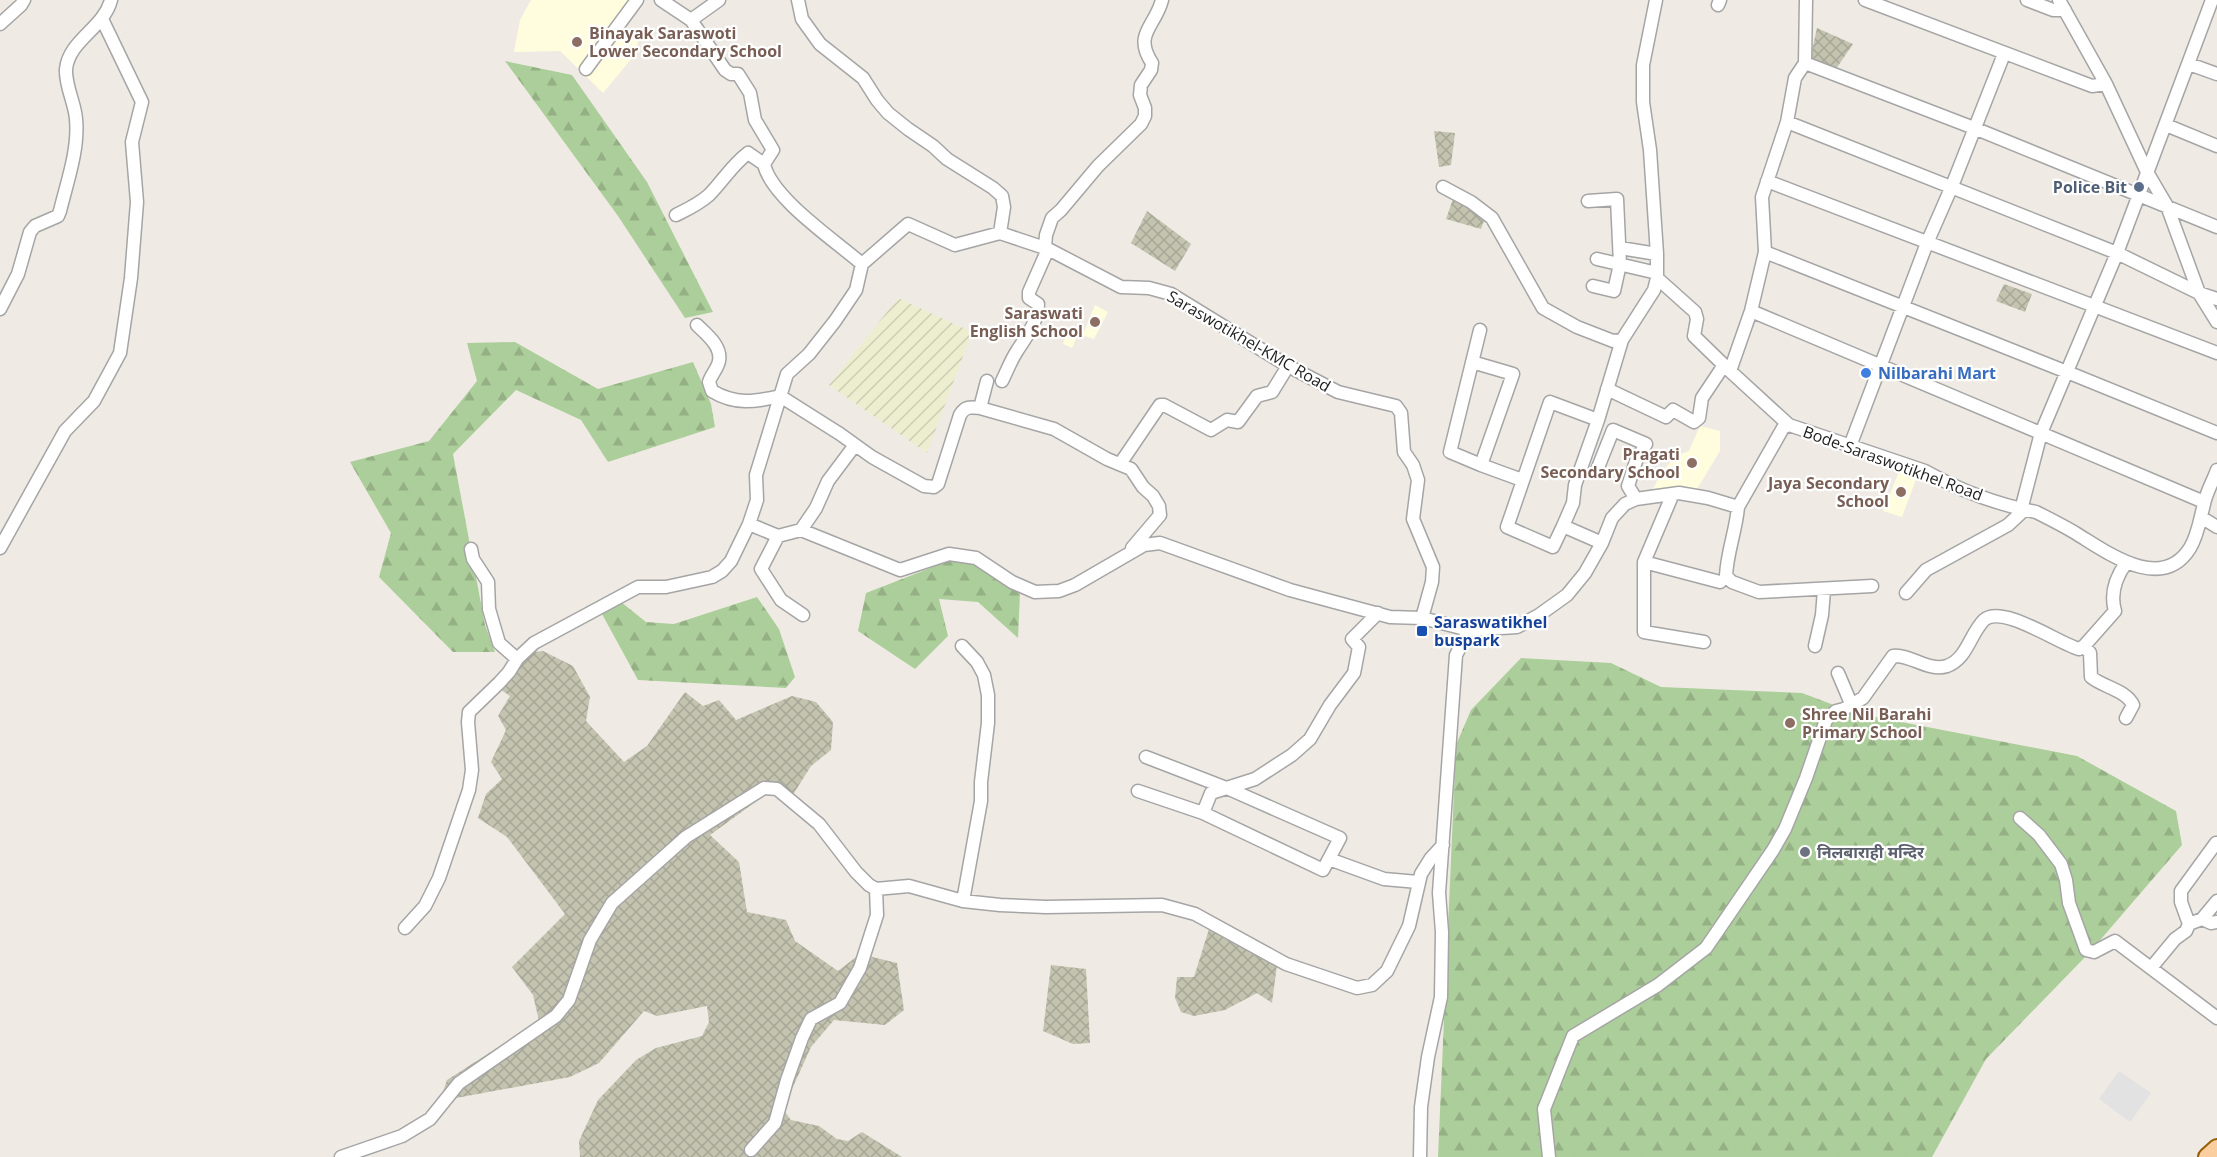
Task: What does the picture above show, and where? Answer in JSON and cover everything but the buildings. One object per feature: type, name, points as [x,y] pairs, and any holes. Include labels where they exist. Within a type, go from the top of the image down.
[{"type":"main road","points":[[2207,1157],[2217,1148]]},
{"type":"street","points":[[0,24],[24,0]]},
{"type":"street","points":[[0,309],[18,274],[30,232],[35,226],[58,216],[60,211],[76,139],[76,120],[66,69],[74,49],[102,19],[111,0]]},
{"type":"street","points":[[586,69],[637,0]]},
{"type":"street","points":[[661,0],[691,20],[725,70],[731,74],[738,74],[750,93],[755,120],[773,150],[764,164]]},
{"type":"street","points":[[691,20],[719,0]]},
{"type":"street","points":[[405,928],[425,906],[439,878],[469,790],[472,770],[468,722],[470,712],[534,643],[638,587],[666,587],[712,577],[722,571],[731,561],[749,524],[757,500],[756,475],[787,374],[809,354],[835,321],[856,290],[862,264],[908,224],[955,245],[1000,233],[1004,207],[1002,196],[947,159],[888,113],[863,78],[820,44],[802,19],[798,0]]},
{"type":"street","points":[[1002,381],[1031,328],[1038,304],[1029,298],[1029,292],[1046,248],[1046,235],[1052,218],[1098,166],[1134,131],[1145,116],[1145,108],[1140,95],[1141,85],[1151,70],[1152,63],[1144,50],[1143,41],[1162,0]]},
{"type":"street","points":[[1636,499],[1628,486],[1636,461],[1649,445],[1612,430],[1597,422],[1550,402],[1507,527],[1554,547],[1573,504],[1575,485],[1597,422],[1622,340],[1654,290],[1657,254],[1650,150],[1643,93],[1643,64],[1656,0]]},
{"type":"street","points":[[1608,388],[1666,417],[1673,410],[1694,422],[1699,418],[1702,398],[1727,368],[1751,312],[1765,252],[1762,197],[1787,122],[1795,78],[1805,63],[1806,0]]},
{"type":"street","points":[[1865,0],[2092,86],[2106,84]]},
{"type":"street","points":[[2027,0],[2053,9],[2062,5],[2106,84],[2147,172],[2167,206],[2199,293],[2217,322]]},
{"type":"street","points":[[1906,593],[1926,570],[2008,525],[2022,510],[2041,433],[2117,253],[2138,193],[2213,3]]},
{"type":"street","points":[[0,548],[65,431],[94,401],[120,353],[131,278],[137,202],[132,142],[142,102],[102,19]]},
{"type":"street","points":[[1850,446],[1927,243],[2004,54]]},
{"type":"street","points":[[1805,63],[2138,193],[2217,227]]},
{"type":"street","points":[[2189,63],[2217,74]]},
{"type":"street","points":[[1787,122],[2117,253],[2199,293],[2217,299]]},
{"type":"street","points":[[2166,125],[2217,146]]},
{"type":"street","points":[[676,215],[696,205],[711,193],[735,163],[748,153],[764,164],[773,182],[789,202],[825,236],[842,246],[862,264]]},
{"type":"street","points":[[1767,181],[2094,308],[2217,353]]},
{"type":"street","points":[[1443,187],[1471,202],[1492,218],[1543,308],[1577,327],[1613,341],[1622,340]]},
{"type":"street","points":[[1588,201],[1617,199],[1620,248],[1620,264],[1614,291],[1593,286]]},
{"type":"street","name":"Saraswotikhel-KMC Road","points":[[1000,233],[1046,248],[1121,287],[1149,288],[1171,294],[1288,366],[1338,392],[1396,406],[1401,413],[1404,452],[1413,465],[1418,480],[1413,519],[1433,567],[1432,582],[1422,618]]},
{"type":"street","points":[[1620,248],[1657,254]]},
{"type":"street","points":[[1765,252],[2217,434]]},
{"type":"street","points":[[1597,259],[1656,276],[1695,312],[1697,319],[1694,336],[1789,425]]},
{"type":"street","points":[[1751,312],[2204,502]]},
{"type":"street","points":[[697,325],[713,340],[718,351],[719,361],[709,382],[712,392],[734,401],[751,403],[780,396],[872,458],[924,486],[934,487],[938,484],[963,410],[968,407],[980,408],[1054,429],[1134,471],[1143,487],[1153,496],[1159,506],[1160,515],[1132,548],[1132,552]]},
{"type":"street","points":[[1480,330],[1450,452],[1522,480]]},
{"type":"street","points":[[1472,363],[1513,374],[1481,465]]},
{"type":"street","points":[[1119,464],[1160,405],[1211,430],[1227,420],[1238,422],[1257,396],[1272,392],[1288,366]]},
{"type":"street","points":[[980,408],[987,381]]},
{"type":"street","name":"Bode-Saraswotikhel Road","points":[[1738,507],[1783,428],[1789,425],[1925,471],[1946,483],[2022,510],[2036,512],[2126,563],[2147,567],[2170,567],[2183,558],[2192,545],[2204,502],[2217,470]]},
{"type":"street","points":[[1597,470],[1612,430]]},
{"type":"street","points":[[801,530],[816,508],[828,481],[855,445]]},
{"type":"street","points":[[749,524],[778,536],[801,530],[900,570],[950,554],[976,558],[1012,582],[1035,592],[1059,591],[1076,585],[1144,545],[1160,543],[1290,590],[1390,616],[1422,618],[1469,630],[1517,627],[1539,615],[1567,595],[1585,573],[1602,543],[1612,518],[1625,504],[1636,499],[1679,493],[1708,498],[1738,507],[1733,543],[1727,559],[1726,576],[1732,582],[1759,592],[1872,586]]},
{"type":"street","points":[[1672,496],[1644,562],[1644,632],[1704,642]]},
{"type":"street","points":[[2201,517],[2217,527]]},
{"type":"street","points":[[1563,526],[1602,543]]},
{"type":"street","points":[[778,536],[761,569],[781,600],[803,615]]},
{"type":"street","points":[[471,549],[473,559],[488,582],[489,609],[499,642],[517,659]]},
{"type":"street","points":[[1644,562],[1720,582]]},
{"type":"street","points":[[1549,1157],[1544,1109],[1573,1036],[1658,985],[1706,948],[1785,830],[1826,720],[1836,711],[1863,698],[1893,656],[1899,655],[1933,667],[1949,665],[1961,656],[1978,627],[1987,617],[1995,615],[2026,624],[2079,649],[2115,611],[2112,600],[2121,571],[2126,563]]},
{"type":"street","points":[[1815,646],[1822,615],[1824,590]]},
{"type":"street","points":[[1203,813],[1211,793],[1255,779],[1292,755],[1310,739],[1330,705],[1354,673],[1359,647],[1352,639],[1378,613]]},
{"type":"street","points":[[1420,1157],[1421,1107],[1428,1057],[1441,997],[1442,932],[1439,893],[1456,655],[1469,630]]},
{"type":"street","points":[[962,646],[977,662],[984,675],[988,695],[988,723],[981,801],[963,901]]},
{"type":"street","points":[[2084,646],[2090,653],[2091,677],[2132,701],[2133,705],[2126,718]]},
{"type":"street","points":[[1838,673],[1852,705]]},
{"type":"street","points":[[1138,790],[1203,813],[1323,870],[1340,838],[1229,789],[1146,757]]},
{"type":"street","points":[[341,1157],[402,1136],[430,1119],[459,1083],[556,1016],[569,1000],[590,940],[612,903],[686,837],[764,788],[777,789],[819,824],[856,872],[868,885],[876,889],[909,886],[963,901],[1046,907],[1162,905],[1195,914],[1286,964],[1357,988],[1372,985],[1387,971],[1409,926],[1418,882],[1431,858],[1443,846]]},
{"type":"street","points":[[2020,818],[2039,835],[2061,864],[2069,903],[2086,950],[2094,952],[2115,941],[2217,1018]]},
{"type":"street","points":[[2151,968],[2175,939],[2186,931],[2188,924],[2181,902],[2181,891],[2216,843]]},
{"type":"street","points":[[1329,859],[1384,879],[1418,882]]},
{"type":"street","points":[[751,1150],[775,1123],[787,1080],[811,1019],[840,1003],[860,968],[877,915],[876,889]]},
{"type":"street","points":[[2188,924],[2202,919],[2217,901]]},
{"type":"street","points":[[2202,919],[2211,923],[2217,922]]},
{"type":"shaded area","name":"Binayak Saraswoti Lower Secondary School","points":[[531,0],[638,0],[625,29],[641,33],[633,57],[603,93],[560,51],[514,52],[520,20]]},
{"type":"shaded area","points":[[1817,28],[1853,44],[1836,69],[1810,60]]},
{"type":"shaded area","points":[[1434,131],[1455,133],[1451,165],[1439,167]]},
{"type":"shaded area","points":[[1453,199],[1486,215],[1481,229],[1446,219]]},
{"type":"shaded area","points":[[1147,211],[1191,244],[1175,271],[1131,243]]},
{"type":"shaded area","points":[[2004,284],[2032,294],[2025,312],[1996,301]]},
{"type":"shaded area","points":[[898,298],[972,332],[927,453],[829,385]]},
{"type":"shaded area","name":"Saraswati English School","points":[[1095,305],[1108,312],[1094,339],[1078,334],[1072,348],[1063,344],[1069,327],[1084,332]]},
{"type":"shaded area","name":"Pragati Secondary School","points":[[1700,426],[1720,431],[1720,451],[1697,489],[1670,487],[1653,489],[1662,471],[1678,455],[1689,451]]},
{"type":"shaded area","name":"Jaya Secondary School","points":[[1901,467],[1918,474],[1902,517],[1883,511]]},
{"type":"shaded area","points":[[543,651],[573,666],[590,697],[586,721],[624,762],[647,746],[685,692],[703,706],[719,700],[736,720],[792,696],[816,702],[833,722],[831,750],[811,766],[794,793],[765,795],[710,835],[739,862],[747,912],[786,920],[795,941],[838,971],[860,954],[897,963],[904,1010],[885,1025],[834,1020],[811,1047],[783,1109],[791,1120],[819,1126],[837,1139],[848,1141],[862,1132],[902,1157],[580,1157],[579,1141],[598,1100],[636,1060],[656,1048],[702,1036],[709,1022],[707,1006],[657,1016],[644,1011],[599,1063],[570,1077],[440,1101],[447,1080],[539,1021],[533,995],[512,967],[565,914],[507,837],[478,818],[486,794],[502,779],[491,762],[506,730],[498,716],[510,696],[494,685],[517,654]]},
{"type":"shaded area","points":[[1209,929],[1277,965],[1272,1003],[1257,993],[1225,1010],[1194,1016],[1181,1012],[1175,998],[1177,977],[1194,977]]},
{"type":"shaded area","points":[[1051,965],[1086,969],[1090,1043],[1073,1044],[1043,1031]]},
{"type":"shaded area","points":[[2119,1071],[2151,1093],[2130,1122],[2099,1099]]},
{"type":"green space","points":[[505,61],[572,75],[647,182],[713,312],[685,318],[618,216]]},
{"type":"green space","points":[[515,342],[598,389],[693,362],[711,404],[715,427],[608,462],[581,420],[516,390],[453,454],[485,625],[495,652],[453,652],[379,577],[391,533],[350,462],[429,441],[477,381],[467,343]]},
{"type":"green space","points":[[951,560],[975,564],[1020,593],[1018,638],[978,602],[939,599],[948,636],[915,669],[858,631],[866,593]]},
{"type":"green space","points":[[757,597],[779,629],[795,677],[786,688],[638,680],[602,614],[621,602],[646,622],[674,624]]},
{"type":"green space","points":[[1521,658],[1611,663],[1661,687],[1802,693],[1855,713],[2077,756],[2176,811],[2182,845],[2089,953],[1986,1059],[1932,1157],[1438,1157],[1456,745],[1471,710]]},
{"type":"place","name":"Binayak Saraswoti Lower Secondary School","points":[[577,42]]},
{"type":"place","name":"Police Bit","points":[[2139,187]]},
{"type":"place","name":"Saraswati English School","points":[[1095,322]]},
{"type":"place","name":"Nilbarahi Mart","points":[[1866,373]]},
{"type":"place","name":"Pragati Secondary School","points":[[1692,463]]},
{"type":"place","name":"Jaya Secondary School","points":[[1901,492]]},
{"type":"place","name":"Saraswatikhel buspark","points":[[1422,631]]},
{"type":"place","name":"Shree Nil Barahi Primary School","points":[[1790,723]]},
{"type":"place","name":"निलबाराही मन्दिर","points":[[1805,852]]}]
